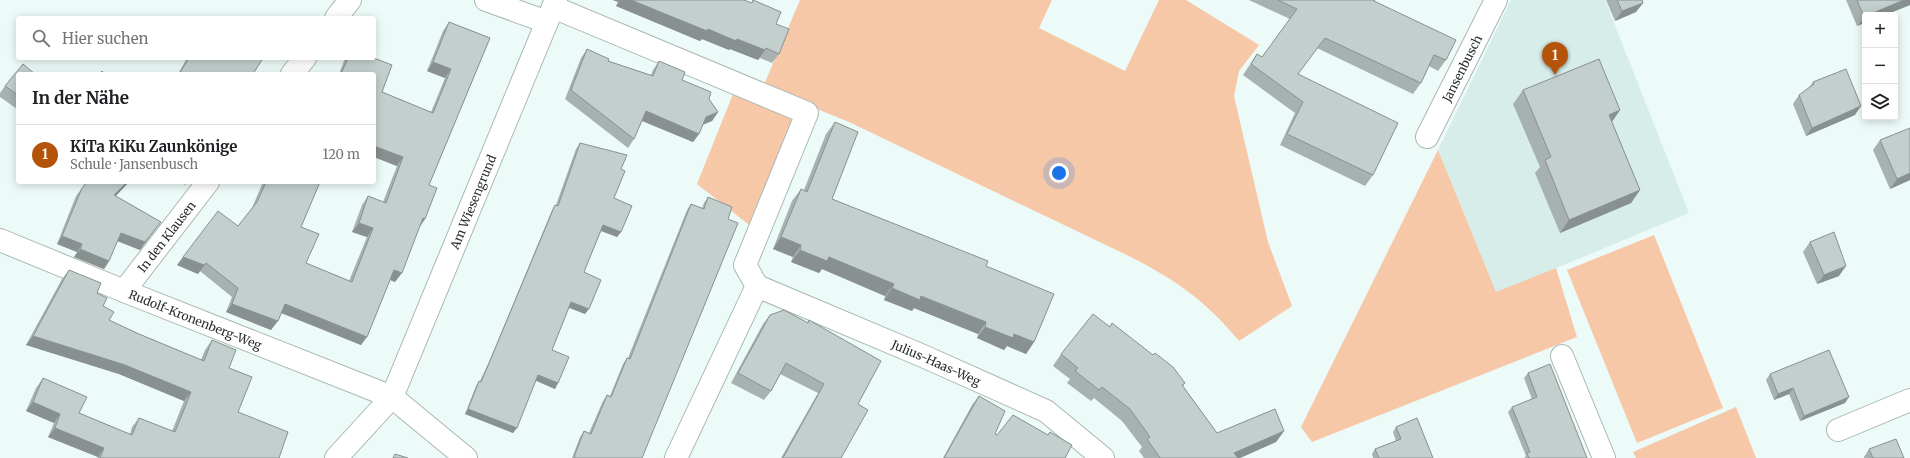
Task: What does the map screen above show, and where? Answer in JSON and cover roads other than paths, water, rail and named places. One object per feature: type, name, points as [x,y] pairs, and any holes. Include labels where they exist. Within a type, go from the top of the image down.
[{"type":"street","points":[[338,16],[350,0]]},
{"type":"street","points":[[486,0],[552,10],[808,113],[745,265],[757,286],[676,458]]},
{"type":"street","name":"Jansenbusch","points":[[1427,137],[1496,0]]},
{"type":"street","name":"Am Wiesengrund","points":[[392,397],[552,10]]},
{"type":"street","points":[[294,72],[303,60]]},
{"type":"street","name":"In den Klausen","points":[[124,291],[206,184]]},
{"type":"street","name":"Rudolf-Kronenberg-Weg","points":[[0,240],[124,291],[392,397],[466,458]]},
{"type":"street","name":"Julius-Haas-Weg","points":[[757,286],[923,356],[1046,411],[1103,458]]},
{"type":"street","points":[[1562,356],[1604,458]]},
{"type":"street","points":[[336,458],[392,397]]},
{"type":"street","points":[[1838,430],[1910,400]]},
{"type":"place","name":"KiTa KiKu Zaunkönige","points":[[1555,75]]}]
